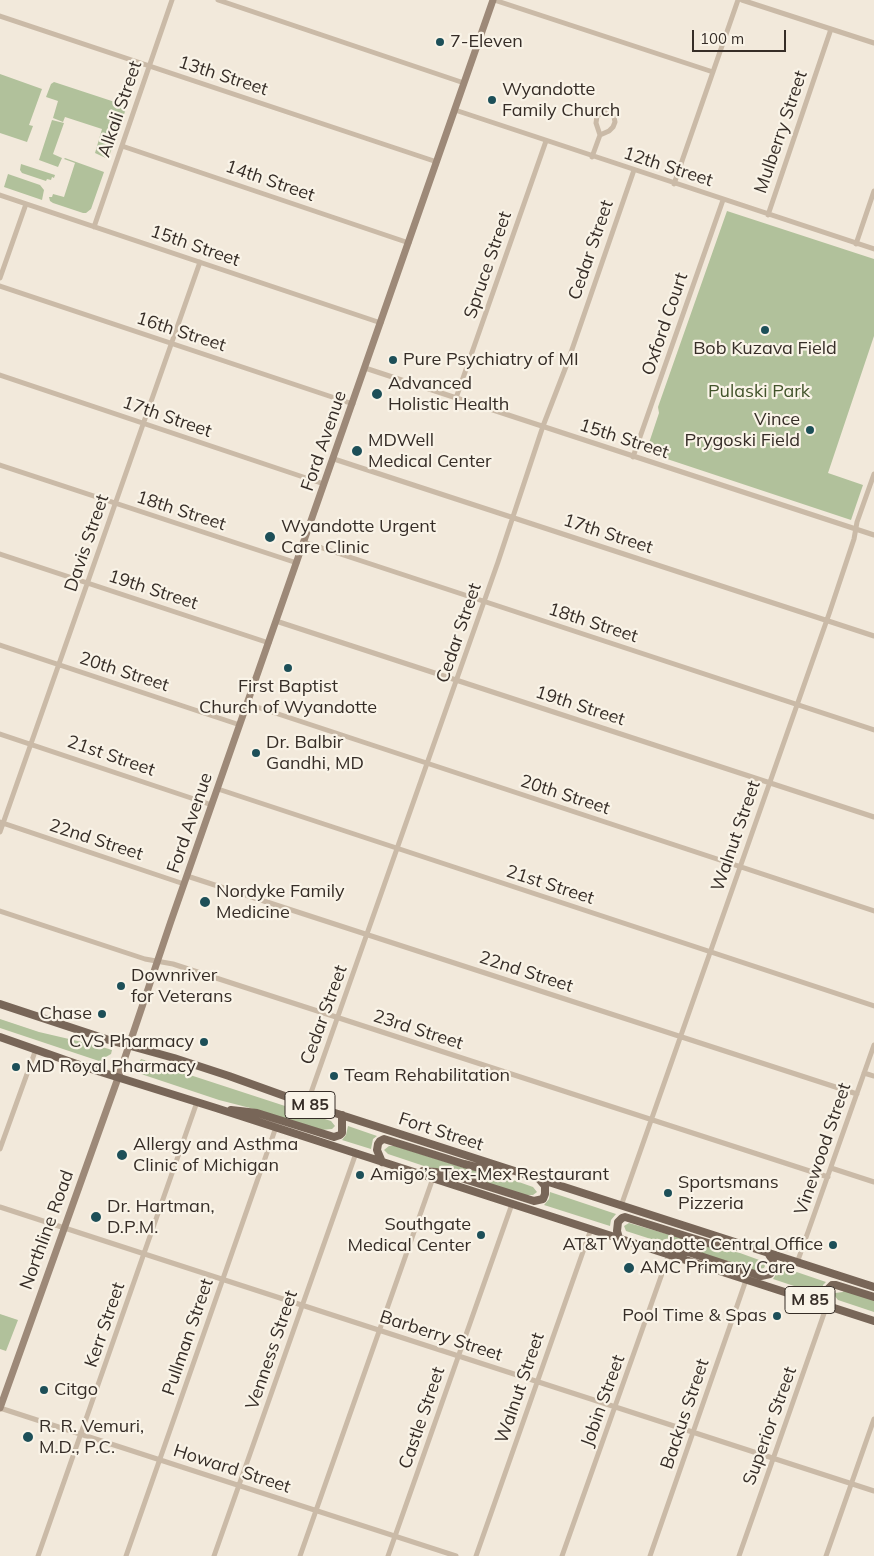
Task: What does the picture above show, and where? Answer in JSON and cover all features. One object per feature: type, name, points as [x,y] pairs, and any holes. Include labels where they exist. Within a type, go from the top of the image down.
[{"type":"main road","name":"Ford Avenue","points":[[123,1062],[493,0]]},
{"type":"main road","name":"Fort Street","points":[[0,1004],[128,1046],[174,1058],[307,1104],[874,1288]]},
{"type":"main road","name":"M 85","points":[[0,1037],[118,1078],[224,1110],[874,1321]]},
{"type":"main road","name":"Northline Road","points":[[0,1408],[123,1062]]},
{"type":"main road","points":[[224,1110],[242,1110],[257,1113],[334,1137],[342,1132],[342,1115]]},
{"type":"main road","points":[[382,1162],[377,1150],[380,1141],[384,1140],[480,1168],[505,1168]]},
{"type":"main road","points":[[408,1170],[436,1172],[458,1177],[534,1201],[543,1199],[545,1194],[545,1186],[539,1179]]},
{"type":"main road","points":[[619,1238],[618,1222],[625,1217],[710,1244],[752,1249]]},
{"type":"main road","points":[[650,1248],[688,1252],[761,1276],[770,1274],[772,1271],[773,1261],[768,1253]]},
{"type":"main road","points":[[827,1305],[827,1290],[832,1285],[874,1297]]},
{"type":"street","name":"Alkali Street","points":[[94,227],[172,0]]},
{"type":"street","points":[[218,0],[464,83]]},
{"type":"street","points":[[493,0],[713,72]]},
{"type":"street","points":[[674,184],[740,0],[874,43]]},
{"type":"street","name":"13th Street","points":[[0,16],[437,162]]},
{"type":"street","name":"Mulberry Street","points":[[768,215],[831,29]]},
{"type":"street","name":"12th Street","points":[[455,110],[874,249]]},
{"type":"street","points":[[592,157],[600,135],[596,116],[604,111],[614,117],[615,122],[608,131],[600,135]]},
{"type":"street","name":"Spruce Street","points":[[456,398],[546,141]]},
{"type":"street","name":"14th Street","points":[[122,146],[409,243]]},
{"type":"street","name":"Cedar Street","points":[[307,1104],[634,170]]},
{"type":"street","points":[[856,244],[874,191]]},
{"type":"street","name":"15th Street","points":[[0,195],[381,323]]},
{"type":"street","name":"Oxford Court","points":[[632,457],[723,200]]},
{"type":"street","points":[[0,278],[26,204]]},
{"type":"street","name":"Davis Street","points":[[0,832],[200,262]]},
{"type":"street","name":"16th Street","points":[[0,286],[353,404]]},
{"type":"street","name":"15th Street","points":[[365,368],[874,535]]},
{"type":"street","name":"17th Street","points":[[0,376],[324,484]]},
{"type":"street","name":"17th Street","points":[[334,458],[874,636]]},
{"type":"street","name":"18th Street","points":[[0,465],[297,563]]},
{"type":"street","name":"Walnut Street","points":[[621,1206],[855,537],[857,522],[872,485],[874,474]]},
{"type":"street","name":"18th Street","points":[[304,542],[874,730]]},
{"type":"street","name":"19th Street","points":[[0,554],[269,643]]},
{"type":"street","name":"19th Street","points":[[276,621],[874,817]]},
{"type":"street","name":"20th Street","points":[[0,645],[240,725]]},
{"type":"street","name":"20th Street","points":[[248,704],[874,911]]},
{"type":"street","name":"21st Street","points":[[0,734],[212,805]]},
{"type":"street","name":"21st Street","points":[[218,789],[874,1006]]},
{"type":"street","name":"22nd Street","points":[[2,823],[184,884]]},
{"type":"street","name":"22nd Street","points":[[187,876],[857,1094]]},
{"type":"street","name":"23rd Street","points":[[0,911],[115,950],[145,959],[173,964],[828,1177]]},
{"type":"street","name":"Vinewood Street","points":[[797,1262],[874,1045]]},
{"type":"street","points":[[0,1149],[36,1049]]},
{"type":"street","points":[[864,1073],[874,1076]]},
{"type":"street","name":"Kerr Street","points":[[38,1556],[197,1102]]},
{"type":"street","name":"Pullman Street","points":[[126,1556],[276,1127]]},
{"type":"street","name":"Venness Street","points":[[214,1556],[356,1153]]},
{"type":"street","points":[[831,1168],[874,1182]]},
{"type":"street","points":[[300,1556],[433,1178]]},
{"type":"street","name":"Castle Street","points":[[388,1556],[512,1204]]},
{"type":"street","name":"Barberry Street","points":[[0,1207],[874,1491]]},
{"type":"street","name":"Walnut Street","points":[[476,1556],[591,1229]]},
{"type":"street","name":"Jobin Street","points":[[562,1556],[669,1254]]},
{"type":"street","name":"Backus Street","points":[[650,1556],[746,1280]]},
{"type":"street","name":"Superior Street","points":[[739,1556],[827,1305]]},
{"type":"street","name":"Howard Street","points":[[0,1408],[456,1556]]},
{"type":"street","points":[[826,1556],[874,1419]]},
{"type":"green space","points":[[0,74],[42,89],[29,125],[33,126],[27,142],[0,133]]},
{"type":"green space","points":[[54,82],[127,106],[108,159],[95,153],[102,129],[65,117],[63,122],[53,118],[58,101],[46,97],[51,84]]},
{"type":"green space","points":[[52,120],[64,123],[53,154],[62,158],[58,167],[39,160]]},
{"type":"green space","points":[[65,158],[104,172],[91,209],[86,213],[50,201],[49,197],[52,197],[53,194],[64,197],[75,163]]},
{"type":"green space","points":[[21,164],[55,175],[54,178],[52,177],[51,180],[47,179],[46,181],[22,173],[20,170]]},
{"type":"green space","points":[[8,174],[40,185],[44,190],[42,200],[4,187]]},
{"type":"green space","name":"Pulaski Park","points":[[727,211],[874,259],[874,336],[828,473],[863,485],[851,520],[646,452],[659,413],[658,407]]},
{"type":"green space","points":[[0,1019],[39,1032],[112,1050],[111,1054],[104,1058],[102,1062],[0,1028]]},
{"type":"green space","points":[[141,1059],[331,1121],[335,1126],[332,1129],[321,1130],[219,1100],[135,1072]]},
{"type":"green space","points":[[348,1126],[377,1136],[373,1139],[371,1149],[342,1140],[346,1135]]},
{"type":"green space","points":[[389,1146],[395,1146],[465,1168],[499,1175],[533,1187],[537,1192],[533,1195],[525,1195],[459,1174],[424,1166],[388,1154],[384,1150]]},
{"type":"green space","points":[[550,1192],[616,1214],[611,1220],[610,1226],[544,1205],[549,1199]]},
{"type":"green space","points":[[629,1223],[740,1253],[762,1261],[765,1266],[764,1268],[754,1270],[654,1240],[626,1231],[624,1226]]},
{"type":"green space","points":[[779,1266],[826,1282],[823,1285],[821,1295],[773,1279]]},
{"type":"green space","points":[[844,1290],[874,1300],[874,1312],[838,1300],[834,1295],[835,1293],[843,1292]]},
{"type":"green space","points":[[0,1314],[18,1320],[6,1351],[0,1349]]},
{"type":"place","name":"7-Eleven","points":[[440,42]]},
{"type":"place","name":"Wyandotte Family Church","points":[[492,100]]},
{"type":"place","name":"Bob Kuzava Field","points":[[765,330]]},
{"type":"place","name":"Pure Psychiatry of MI","points":[[393,360]]},
{"type":"place","name":"Advanced Holistic Health","points":[[377,394]]},
{"type":"place","name":"Vince Prygoski Field","points":[[810,430]]},
{"type":"place","name":"MDWell Medical Center","points":[[357,451]]},
{"type":"place","name":"Wyandotte Urgent Care Clinic","points":[[270,537]]},
{"type":"place","name":"First Baptist Church of Wyandotte","points":[[288,668]]},
{"type":"place","name":"Dr. Balbir Gandhi, MD","points":[[256,753]]},
{"type":"place","name":"Nordyke Family Medicine","points":[[205,902]]},
{"type":"place","name":"Downriver for Veterans","points":[[121,986]]},
{"type":"place","name":"Chase","points":[[102,1014]]},
{"type":"place","name":"CVS Pharmacy","points":[[204,1042]]},
{"type":"place","name":"MD Royal Pharmacy","points":[[16,1067]]},
{"type":"place","name":"Team Rehabilitation","points":[[334,1076]]},
{"type":"place","name":"Allergy and Asthma Clinic of Michigan","points":[[122,1155]]},
{"type":"place","name":"Amigo’s Tex-Mex Restaurant","points":[[360,1175]]},
{"type":"place","name":"Sportsmans Pizzeria","points":[[668,1193]]},
{"type":"place","name":"Dr. Hartman, D.P.M.","points":[[96,1217]]},
{"type":"place","name":"Southgate Medical Center","points":[[481,1235]]},
{"type":"place","name":"AT&T Wyandotte Central Office","points":[[833,1245]]},
{"type":"place","name":"AMC Primary Care","points":[[629,1268]]},
{"type":"place","name":"Pool Time & Spas","points":[[777,1316]]},
{"type":"place","name":"Citgo","points":[[44,1390]]},
{"type":"place","name":"R. R. Vemuri, M.D., P.C.","points":[[28,1437]]}]
